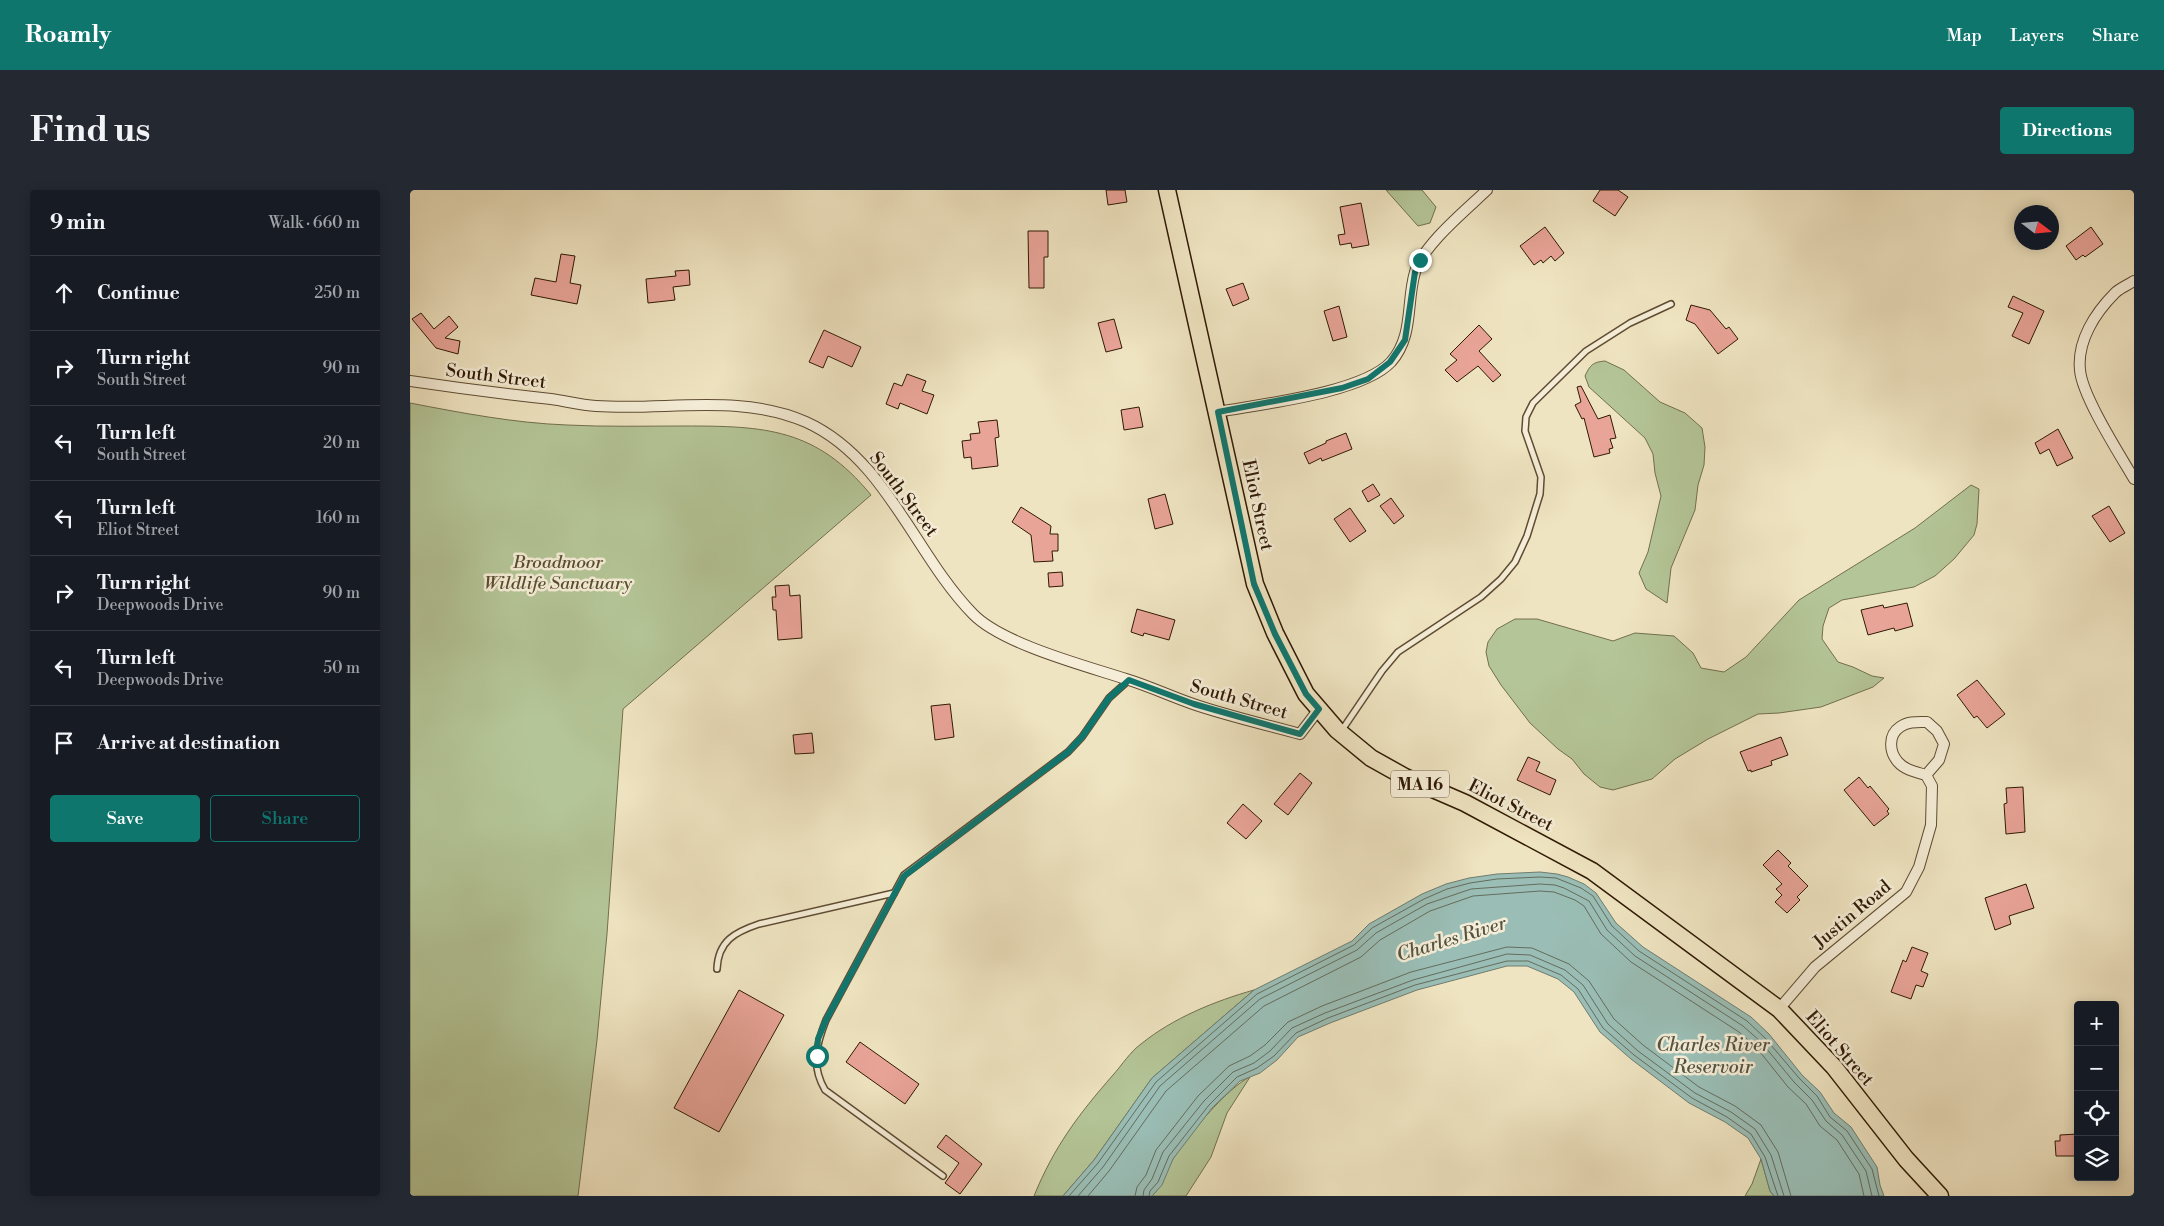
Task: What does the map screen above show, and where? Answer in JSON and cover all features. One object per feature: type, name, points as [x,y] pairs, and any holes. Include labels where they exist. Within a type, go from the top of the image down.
[{"type":"main road","name":"Eliot Street","points":[[1168,190],[1218,412],[1254,584],[1275,634],[1306,694],[1340,732],[1371,758],[1405,777],[1465,802],[1592,871],[1779,1009],[1834,1067],[1906,1159],[1940,1196]]},
{"type":"street","points":[[1218,412],[1342,388],[1368,379],[1390,362],[1405,340],[1415,272],[1420,260],[1445,230],[1487,190]]},
{"type":"street","points":[[2134,281],[2115,292],[2091,322],[2081,347],[2080,372],[2089,397],[2134,479]]},
{"type":"street","name":"South Street","points":[[410,381],[594,406],[739,406],[769,409],[806,422],[834,438],[858,458],[903,517],[953,590],[975,616],[999,632],[1026,645],[1078,665],[1129,680],[1194,704],[1300,734],[1319,709]]},
{"type":"street","points":[[1912,722],[1927,722],[1937,731],[1944,744],[1939,760],[1926,775],[1912,771],[1899,763],[1892,754],[1891,741],[1899,727],[1912,722]]},
{"type":"street","name":"Justin Road","points":[[1779,1009],[1815,967],[1906,892],[1919,867],[1931,825],[1932,786],[1926,775]]},
{"type":"lane","points":[[1340,732],[1382,671],[1398,652],[1481,597],[1501,579],[1515,562],[1527,536],[1540,494],[1541,478],[1525,431],[1526,417],[1533,403],[1586,351],[1630,323],[1671,304]]},
{"type":"lane","points":[[943,1176],[825,1090],[817,1078],[818,1039],[826,1020],[904,876],[1068,752],[1082,737],[1109,698],[1129,680]]},
{"type":"lane","points":[[717,969],[717,955],[730,937],[739,931],[758,924],[894,893]]},
{"type":"green space","points":[[1386,190],[1422,190],[1436,207],[1430,223],[1418,226]]},
{"type":"green space","points":[[1605,361],[1624,370],[1660,402],[1685,413],[1702,428],[1705,447],[1704,465],[1698,485],[1695,510],[1671,568],[1667,603],[1646,589],[1639,573],[1648,552],[1661,496],[1655,473],[1653,454],[1645,438],[1589,387],[1585,376],[1589,369],[1595,363]]},
{"type":"green space","name":"Broadmoor Wildlife Sanctuary","points":[[410,403],[488,417],[547,424],[713,426],[764,430],[787,435],[809,444],[830,456],[871,495],[623,709],[607,934],[597,1040],[578,1196],[410,1196]]},
{"type":"green space","points":[[1971,485],[1979,489],[1977,524],[1974,535],[1954,559],[1935,576],[1914,587],[1842,600],[1829,608],[1823,626],[1822,639],[1838,662],[1872,676],[1884,678],[1873,687],[1821,707],[1758,714],[1708,739],[1675,759],[1652,779],[1613,790],[1600,787],[1584,774],[1572,759],[1558,749],[1530,723],[1489,666],[1486,652],[1488,642],[1497,629],[1515,619],[1537,619],[1613,641],[1635,633],[1674,636],[1693,653],[1701,668],[1724,672],[1746,657],[1799,600],[1915,528]]},
{"type":"green space","points":[[1254,990],[1152,1078],[1094,1160],[1063,1196],[1034,1196],[1050,1162],[1068,1132],[1137,1047],[1167,1026],[1195,1011],[1224,999]]},
{"type":"green space","points":[[1250,1077],[1227,1113],[1211,1157],[1186,1196],[1152,1196],[1160,1186],[1179,1150],[1197,1126],[1220,1101],[1241,1082]]},
{"type":"green space","points":[[1761,1159],[1770,1191],[1774,1196],[1745,1196],[1752,1184]]},
{"type":"water","name":"Charles River Reservoir","points":[[1540,872],[1568,877],[1584,884],[1596,893],[1616,923],[1643,947],[1751,1017],[1769,1034],[1802,1075],[1820,1092],[1834,1113],[1851,1127],[1877,1167],[1884,1196],[1774,1196],[1770,1191],[1761,1159],[1748,1138],[1725,1122],[1689,1103],[1631,1059],[1600,1032],[1574,992],[1558,979],[1527,966],[1507,966],[1417,990],[1298,1037],[1277,1060],[1260,1073],[1240,1081],[1212,1108],[1173,1159],[1162,1185],[1152,1196],[1063,1196],[1094,1160],[1152,1078],[1254,990],[1352,941],[1369,924],[1422,894],[1446,884],[1497,874]]},
{"type":"building","points":[[1106,190],[1125,190],[1127,202],[1108,205]]},
{"type":"building","points":[[1600,190],[1618,190],[1628,197],[1615,216],[1593,201]]},
{"type":"building","points":[[1361,203],[1369,245],[1352,248],[1351,243],[1340,245],[1338,235],[1345,234],[1340,207]]},
{"type":"building","points":[[1545,227],[1564,253],[1555,261],[1551,256],[1543,263],[1541,260],[1534,265],[1520,246]]},
{"type":"building","points":[[2091,227],[2103,244],[2085,257],[2083,255],[2076,260],[2066,246]]},
{"type":"building","points":[[1028,231],[1048,231],[1048,257],[1044,257],[1044,288],[1029,288]]},
{"type":"building","points":[[561,254],[575,256],[570,283],[581,285],[577,304],[531,295],[535,278],[556,282]]},
{"type":"building","points":[[689,270],[690,285],[673,287],[675,300],[648,303],[646,279],[676,276],[675,271]]},
{"type":"building","points":[[1243,283],[1249,299],[1233,306],[1226,289]]},
{"type":"building","points":[[2013,296],[2044,311],[2029,344],[2012,336],[2023,313],[2008,307]]},
{"type":"building","points":[[1691,305],[1710,310],[1726,329],[1729,327],[1738,339],[1718,354],[1695,324],[1686,320]]},
{"type":"building","points":[[1339,306],[1347,337],[1333,341],[1324,311]]},
{"type":"building","points":[[421,313],[434,329],[449,316],[458,327],[445,338],[460,341],[458,354],[436,348],[412,319]]},
{"type":"building","points":[[1114,319],[1122,348],[1106,352],[1098,323]]},
{"type":"building","points":[[1479,325],[1492,339],[1479,351],[1501,375],[1493,382],[1478,366],[1457,382],[1445,370],[1457,360],[1450,354]]},
{"type":"building","points":[[824,330],[861,347],[852,367],[828,356],[823,368],[809,362]]},
{"type":"building","points":[[907,374],[926,381],[922,391],[934,395],[927,414],[900,403],[898,409],[886,404],[894,383],[902,386]]},
{"type":"building","points":[[1581,386],[1598,419],[1610,415],[1616,438],[1610,439],[1613,448],[1609,449],[1610,453],[1594,457],[1584,418],[1582,419],[1575,405],[1581,402],[1577,387]]},
{"type":"building","points":[[1139,407],[1143,427],[1124,430],[1121,410]]},
{"type":"building","points":[[997,420],[999,437],[995,438],[998,466],[972,469],[971,457],[964,458],[962,441],[971,440],[970,434],[980,433],[978,422]]},
{"type":"building","points":[[2058,429],[2073,458],[2057,466],[2049,449],[2040,454],[2035,443]]},
{"type":"building","points":[[1346,433],[1352,449],[1322,461],[1321,458],[1309,464],[1304,453]]},
{"type":"building","points":[[1373,484],[1380,495],[1368,502],[1362,491]]},
{"type":"building","points":[[1165,494],[1173,524],[1155,529],[1148,499]]},
{"type":"building","points":[[1391,498],[1404,516],[1394,524],[1380,506]]},
{"type":"building","points":[[2109,506],[2125,533],[2110,542],[2092,516]]},
{"type":"building","points":[[1021,507],[1051,526],[1050,534],[1058,534],[1058,551],[1052,551],[1053,561],[1034,562],[1031,535],[1012,522]]},
{"type":"building","points":[[1350,508],[1366,531],[1350,542],[1334,519]]},
{"type":"building","points":[[1062,572],[1063,586],[1049,587],[1048,573]]},
{"type":"building","points":[[789,585],[790,596],[800,595],[802,638],[778,640],[776,610],[773,610],[772,597],[776,597],[775,586]]},
{"type":"building","points":[[1907,603],[1913,626],[1895,631],[1894,628],[1868,635],[1861,610],[1883,605],[1884,608]]},
{"type":"building","points":[[1137,609],[1175,620],[1169,640],[1144,633],[1143,636],[1131,632]]},
{"type":"building","points":[[1977,680],[2005,714],[1987,728],[1977,716],[1974,718],[1957,695]]},
{"type":"building","points":[[950,704],[954,737],[935,740],[931,706]]},
{"type":"building","points":[[812,733],[814,753],[795,754],[793,735]]},
{"type":"building","points":[[1781,737],[1788,755],[1771,761],[1772,765],[1751,772],[1751,770],[1748,771],[1740,752]]},
{"type":"building","points":[[1528,757],[1540,762],[1536,771],[1556,780],[1550,795],[1517,780]]},
{"type":"building","points":[[1300,773],[1312,783],[1288,815],[1274,804]]},
{"type":"building","points":[[1859,777],[1868,788],[1870,786],[1889,809],[1887,811],[1889,814],[1874,826],[1844,790]]},
{"type":"building","points":[[2023,787],[2025,832],[2006,834],[2004,804],[2007,803],[2006,788]]},
{"type":"building","points":[[1243,804],[1262,821],[1246,839],[1227,823]]},
{"type":"building","points":[[1778,850],[1791,863],[1788,866],[1808,886],[1797,897],[1800,900],[1787,913],[1775,902],[1782,895],[1776,889],[1782,884],[1763,865]]},
{"type":"building","points":[[2026,884],[2034,908],[2009,916],[2011,924],[1995,930],[1985,898]]},
{"type":"building","points":[[1912,947],[1928,953],[1921,971],[1928,974],[1923,987],[1916,985],[1911,999],[1891,992],[1903,960],[1906,962]]},
{"type":"building","points":[[739,990],[784,1015],[719,1132],[674,1108]]},
{"type":"building","points":[[860,1042],[919,1084],[905,1104],[846,1062]]},
{"type":"building","points":[[2074,1134],[2074,1156],[2056,1156],[2055,1141],[2060,1141],[2060,1135]]},
{"type":"building","points":[[946,1135],[982,1164],[960,1194],[945,1183],[959,1163],[937,1147]]},
{"type":"route","points":[[817,1056],[818,1039],[826,1020],[904,876],[1068,752],[1082,737],[1109,698],[1129,680],[1194,704],[1300,734],[1319,709],[1306,694],[1275,634],[1254,584],[1218,412],[1342,388],[1368,379],[1390,362],[1405,340],[1415,272],[1420,260]]},
{"type":"water label","name":"Charles River","points":[[1451,938]]}]
